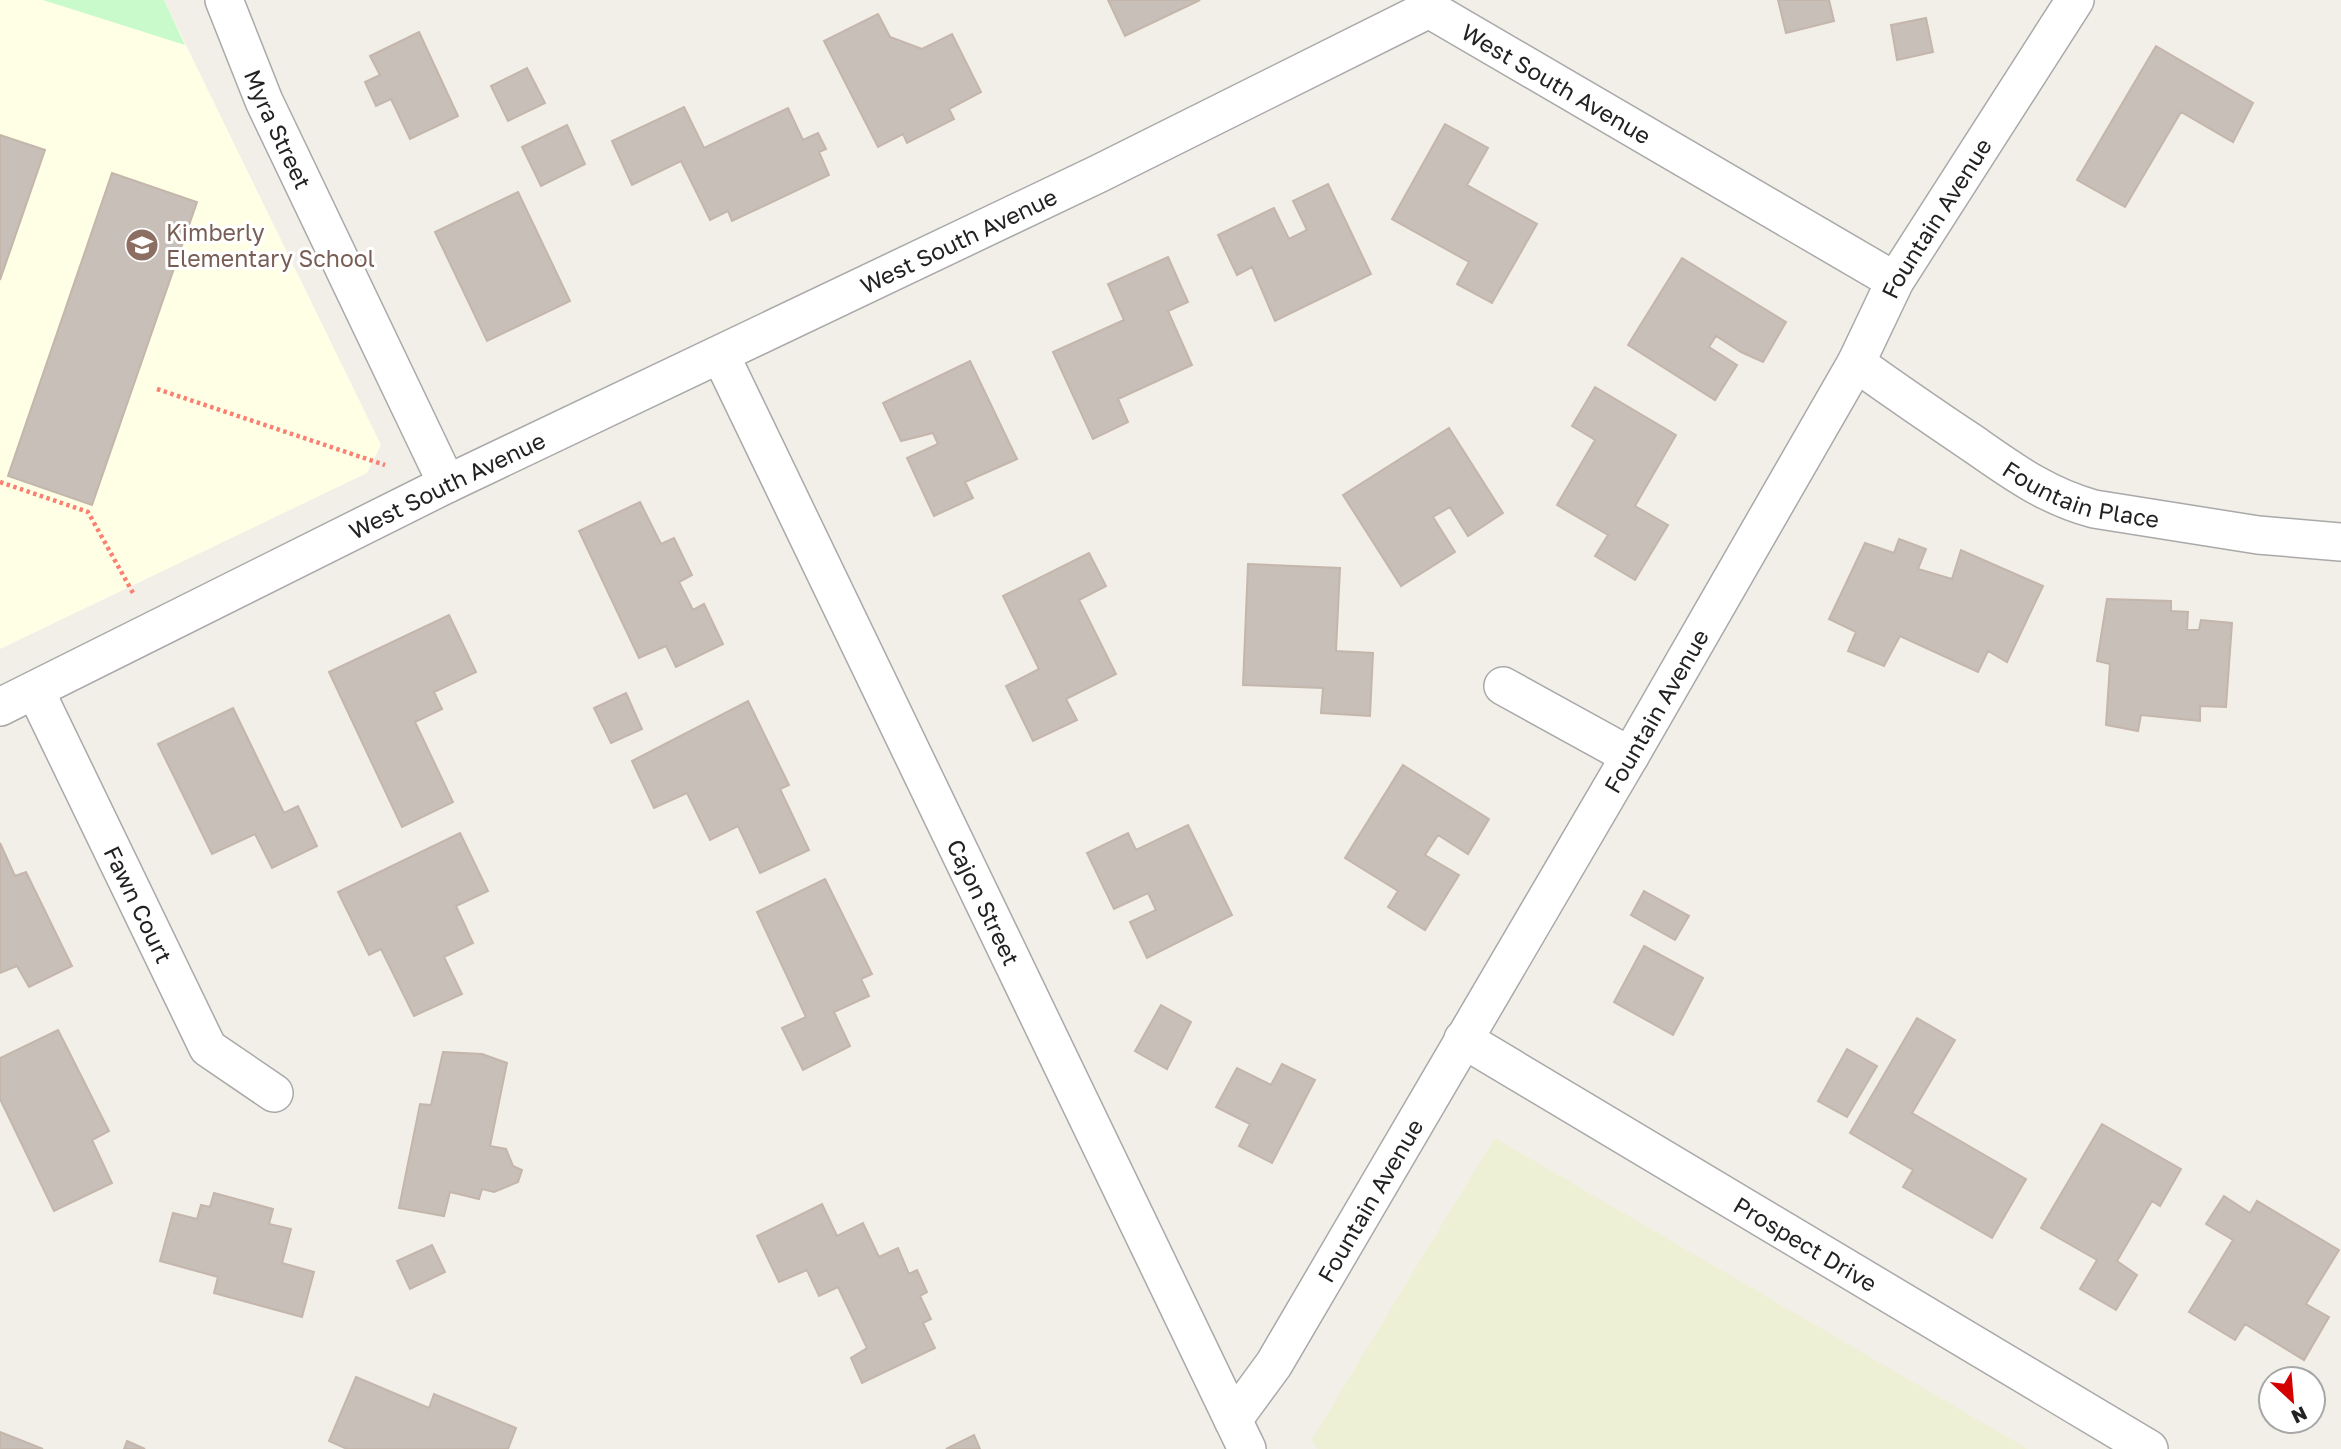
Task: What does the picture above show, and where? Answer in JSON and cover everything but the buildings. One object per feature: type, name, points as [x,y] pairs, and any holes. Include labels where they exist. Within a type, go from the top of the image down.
[{"type":"street","name":"Myra Street","points":[[224,0],[264,101],[447,484]]},
{"type":"street","name":"Fountain Avenue","points":[[1240,1434],[1274,1364],[1630,756],[1856,363],[1895,281],[2075,0]]},
{"type":"street","name":"West South Avenue","points":[[0,707],[447,484],[721,356],[1098,174],[1429,9],[1895,281]]},
{"type":"street","name":"Cajon Street","points":[[721,356],[1240,1434]]},
{"type":"street","name":"Fountain Place","points":[[1856,363],[2003,464],[2049,493],[2073,503],[2094,509],[2245,533],[2341,542]]},
{"type":"street","points":[[1503,686],[1630,756]]},
{"type":"street","name":"Fawn Court","points":[[35,690],[208,1048],[274,1093]]},
{"type":"street","name":"Prospect Drive","points":[[1463,1038],[2149,1449]]},
{"type":"path","points":[[158,389],[385,465]]},
{"type":"path","points":[[0,482],[88,512],[133,593]]},
{"type":"shaded area","name":"Kimberly Elementary School","points":[[0,0],[164,0],[381,445],[367,473],[0,649]]},
{"type":"shaded area","points":[[1495,1137],[2028,1449],[1317,1449],[1312,1439]]},
{"type":"green space","points":[[43,0],[164,0],[185,45]]},
{"type":"place","name":"Kimberly Elementary School","points":[[142,245]]}]
